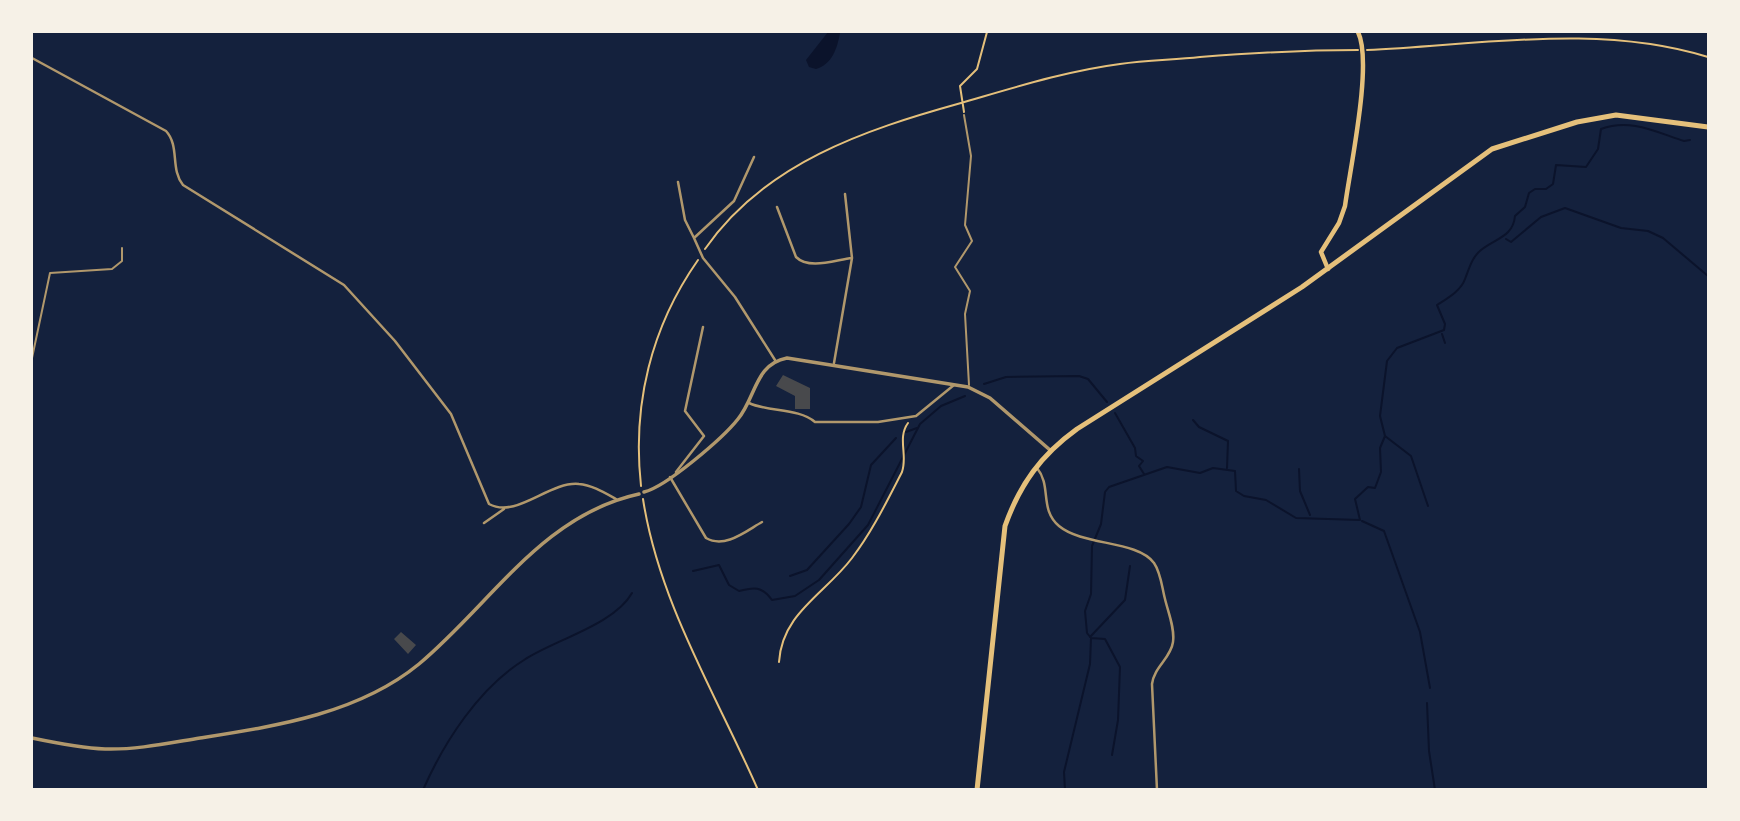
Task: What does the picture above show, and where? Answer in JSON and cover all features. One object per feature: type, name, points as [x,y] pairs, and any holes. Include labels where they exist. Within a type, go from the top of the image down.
[{"type":"main road","points":[[1328,269],[1321,252],[1339,223],[1345,206],[1363,50],[1358,32]]},
{"type":"main road","points":[[977,789],[1002,541],[1014,502],[1035,466],[1050,450],[1077,429],[1328,269],[1476,158],[1501,146],[1577,122],[1616,115],[1709,127]]},
{"type":"street","points":[[32,58],[166,131],[172,138],[177,174],[183,185],[344,285],[395,341],[441,400],[466,444],[486,502],[504,509]]},
{"type":"street","points":[[694,239],[734,201],[754,157]]},
{"type":"street","points":[[678,181],[685,220],[703,258],[748,315],[775,360]]},
{"type":"street","points":[[834,363],[852,258],[845,194]]},
{"type":"street","points":[[777,207],[796,257],[802,262],[810,264],[852,258]]},
{"type":"street","points":[[676,472],[704,436],[685,411],[703,327]]},
{"type":"street","points":[[32,738],[108,749],[163,744],[287,723],[368,696],[420,663],[537,547],[575,518],[616,499],[641,493],[670,477],[720,439],[740,417],[762,372],[775,360],[802,358],[968,387],[990,398],[1050,450]]},
{"type":"street","points":[[748,402],[775,412],[809,417],[815,422],[878,422],[916,416],[954,385]]},
{"type":"street","points":[[1035,466],[1044,481],[1046,506],[1053,520],[1069,533],[1126,549],[1153,562],[1168,613],[1173,644],[1155,672],[1152,684],[1157,789]]},
{"type":"street","points":[[670,477],[706,538],[713,542],[738,536],[762,522]]},
{"type":"street","points":[[484,523],[504,509],[571,484],[591,487],[616,499]]},
{"type":"lane","points":[[964,116],[971,156],[965,225],[972,241],[955,267],[970,291],[965,319],[971,379],[968,387]]},
{"type":"lane","points":[[32,358],[50,273],[112,269],[122,261],[122,248]]},
{"type":"path","points":[[964,116],[960,86],[980,64],[987,32]]},
{"type":"path","points":[[709,244],[755,195],[808,158],[843,141],[931,111],[1047,79],[1121,63],[1228,54],[1605,38],[1655,44],[1709,57]]},
{"type":"path","points":[[640,480],[639,418],[648,365],[667,313],[689,272]]},
{"type":"path","points":[[779,662],[783,635],[793,619],[834,580],[859,548],[902,472],[905,460],[902,433],[916,416]]},
{"type":"path","points":[[643,500],[654,555],[667,593],[758,789]]},
{"type":"water","points":[[828,32],[840,33],[833,55],[822,67],[809,67],[806,60]]},
{"type":"building","points":[[783,375],[810,388],[810,409],[795,409],[795,396],[776,386]]},
{"type":"building","points":[[401,632],[416,645],[408,654],[394,639]]},
{"type":"waterway","points":[[1065,790],[1064,772],[1090,664],[1091,638],[1087,633],[1085,611],[1091,594],[1092,546],[1101,524],[1105,492],[1109,487],[1167,467],[1200,473],[1213,468],[1235,471],[1236,491],[1244,496],[1266,500],[1296,518],[1360,520],[1355,499],[1368,487],[1375,488],[1381,472],[1380,448],[1385,436],[1380,416],[1387,361],[1397,348],[1444,330],[1445,324],[1437,305],[1460,287],[1478,253],[1507,233],[1515,216],[1525,207],[1529,193],[1535,189],[1546,189],[1553,184],[1556,165],[1586,167],[1598,149],[1601,129],[1633,126],[1684,141],[1690,140]]},
{"type":"waterway","points":[[1506,239],[1511,242],[1541,217],[1565,208],[1621,228],[1648,231],[1663,238],[1708,276]]},
{"type":"waterway","points":[[1442,334],[1445,343]]},
{"type":"waterway","points":[[984,384],[1006,377],[1079,376],[1088,379],[1107,402]]},
{"type":"waterway","points":[[693,571],[719,565],[729,585],[739,591],[757,589],[765,592],[772,600],[795,596],[819,580],[868,525],[920,424],[941,406],[965,396]]},
{"type":"waterway","points":[[1115,413],[1135,448],[1136,456],[1143,461],[1139,466],[1144,474]]},
{"type":"waterway","points":[[1193,420],[1199,427],[1228,441],[1227,468]]},
{"type":"waterway","points":[[906,432],[917,428]]},
{"type":"waterway","points":[[1385,436],[1411,456],[1428,506]]},
{"type":"waterway","points":[[790,576],[807,570],[849,524],[861,507],[871,465],[896,438]]},
{"type":"waterway","points":[[1299,469],[1300,491],[1310,515]]},
{"type":"waterway","points":[[1362,521],[1384,531],[1420,632],[1430,688]]},
{"type":"waterway","points":[[1090,637],[1125,600],[1130,566]]},
{"type":"waterway","points":[[423,790],[452,735],[492,685],[524,660],[612,614],[632,593]]},
{"type":"waterway","points":[[1091,638],[1105,639],[1120,667],[1118,720],[1112,755]]},
{"type":"waterway","points":[[1427,703],[1429,751],[1435,790]]}]
